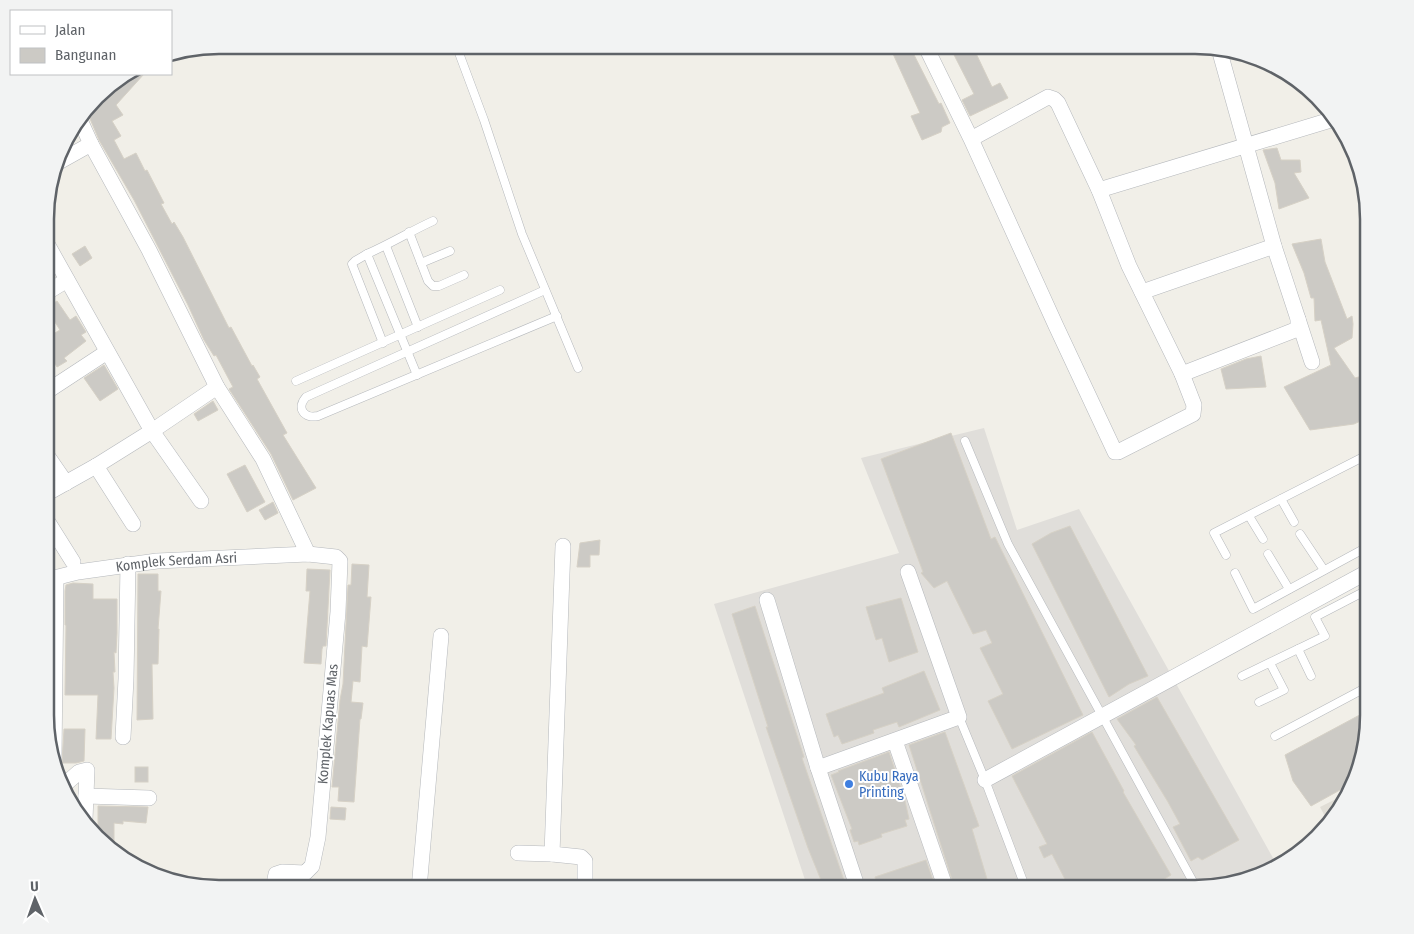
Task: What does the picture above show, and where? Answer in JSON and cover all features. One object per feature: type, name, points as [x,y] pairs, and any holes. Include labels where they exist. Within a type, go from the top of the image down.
[{"type":"street","points":[[929,54],[971,139],[1115,452],[1193,414],[1194,405],[1182,374],[1142,292],[1112,226],[1099,190],[1058,103],[1054,99],[1048,98],[971,139]]},
{"type":"street","points":[[1221,56],[1274,246],[1312,362]]},
{"type":"street","points":[[1099,190],[1328,121]]},
{"type":"street","points":[[83,126],[149,250],[217,387],[263,458],[308,554]]},
{"type":"street","points":[[65,158],[91,144]]},
{"type":"street","points":[[1142,292],[1274,246]]},
{"type":"street","points":[[54,256],[152,432],[201,501]]},
{"type":"street","points":[[54,288],[67,280]]},
{"type":"street","points":[[1182,374],[1294,330],[1298,326],[1298,319]]},
{"type":"street","points":[[54,387],[107,352]]},
{"type":"street","points":[[54,490],[152,432],[217,387]]},
{"type":"street","points":[[54,466],[66,483]]},
{"type":"street","points":[[96,466],[133,524]]},
{"type":"street","points":[[54,531],[73,562]]},
{"type":"street","points":[[552,854],[564,546]]},
{"type":"street","name":"Komplek Serdam Asri","points":[[54,578],[78,572],[157,561],[308,554]]},
{"type":"street","name":"Komplek Kapuas Mas","points":[[275,880],[276,874],[282,872],[305,873],[312,866],[318,837],[340,561],[336,557],[308,554]]},
{"type":"street","points":[[123,737],[128,564]]},
{"type":"street","points":[[818,768],[959,717],[908,572]]},
{"type":"street","points":[[985,780],[1360,575]]},
{"type":"street","points":[[767,600],[818,768],[855,880]]},
{"type":"street","points":[[420,880],[441,636]]},
{"type":"street","points":[[894,741],[943,880]]},
{"type":"street","points":[[68,782],[79,772],[87,770],[85,812]]},
{"type":"street","points":[[86,796],[149,798]]},
{"type":"street","points":[[518,853],[581,857],[585,861],[586,880]]},
{"type":"lane","points":[[459,54],[484,120],[522,234],[578,368]]},
{"type":"lane","points":[[383,343],[352,264],[409,232],[433,221]]},
{"type":"lane","points":[[409,232],[428,282],[433,286],[439,286],[464,275]]},
{"type":"lane","points":[[386,246],[418,327]]},
{"type":"lane","points":[[421,263],[450,251]]},
{"type":"lane","points":[[368,254],[417,375]]},
{"type":"lane","points":[[296,381],[500,290]]},
{"type":"lane","points":[[545,290],[306,397],[301,405],[302,411],[306,416],[318,416],[556,316]]},
{"type":"lane","points":[[965,441],[1008,544],[1192,880]]},
{"type":"lane","points":[[1226,555],[1214,534],[1360,459]]},
{"type":"lane","points":[[1281,499],[1294,522]]},
{"type":"lane","points":[[1249,516],[1263,539]]},
{"type":"lane","points":[[1300,534],[1324,570]]},
{"type":"lane","points":[[1235,573],[1252,608],[1360,551]]},
{"type":"lane","points":[[1268,554],[1289,589]]},
{"type":"lane","points":[[1242,676],[1324,636],[1315,617],[1360,594]]},
{"type":"lane","points":[[1298,649],[1312,676]]},
{"type":"lane","points":[[1259,702],[1284,690],[1270,662]]},
{"type":"lane","points":[[1275,736],[1360,691]]},
{"type":"lane","points":[[959,717],[1023,880]]},
{"type":"shaded area","points":[[984,428],[1017,530],[1079,509],[1274,860],[1238,875],[1206,880],[805,880],[714,604],[899,553],[861,458]]},
{"type":"shaded area","points":[[1337,799],[1325,817],[1320,807]]},
{"type":"building","points":[[893,54],[914,54],[950,123],[942,127],[941,132],[922,140],[911,116],[920,113]]},
{"type":"building","points":[[954,54],[976,54],[992,87],[1000,83],[1008,98],[970,116],[962,100],[974,94]]},
{"type":"building","points":[[139,75],[143,75],[116,105],[123,115],[112,121],[121,136],[114,140],[124,159],[136,153],[145,171],[147,170],[164,203],[161,204],[172,224],[174,222],[183,237],[229,328],[231,327],[260,377],[257,379],[287,433],[283,435],[316,488],[293,500],[271,454],[229,389],[233,387],[216,355],[214,356],[204,340],[134,200],[99,140],[89,117],[110,95],[127,82]]},
{"type":"building","points":[[1277,148],[1281,160],[1300,160],[1301,172],[1294,173],[1309,198],[1279,209],[1275,183],[1263,150]]},
{"type":"building","points":[[1321,239],[1325,262],[1347,319],[1352,316],[1352,338],[1334,348],[1355,378],[1360,377],[1360,421],[1354,424],[1310,430],[1284,387],[1331,365],[1321,320],[1315,321],[1314,298],[1311,298],[1304,273],[1292,244]]},
{"type":"building","points":[[85,246],[92,258],[80,266],[72,254]]},
{"type":"building","points":[[57,301],[70,320],[76,316],[86,332],[81,335],[86,341],[64,358],[67,361],[57,367],[54,362],[54,333],[60,330],[54,321],[54,303]]},
{"type":"building","points":[[1261,356],[1266,387],[1226,389],[1221,369],[1246,359]]},
{"type":"building","points":[[104,365],[118,389],[100,401],[84,378]]},
{"type":"building","points":[[213,401],[218,410],[198,421],[194,414]]},
{"type":"building","points":[[951,433],[991,539],[995,537],[1083,715],[1012,749],[988,701],[1003,694],[980,648],[992,643],[986,630],[973,634],[947,581],[934,588],[921,573],[923,572],[881,459]]},
{"type":"building","points":[[245,465],[265,502],[247,512],[227,474]]},
{"type":"building","points":[[273,502],[278,513],[265,520],[259,510]]},
{"type":"building","points":[[1070,526],[1148,676],[1129,684],[1109,697],[1032,544],[1051,533]]},
{"type":"building","points":[[600,540],[599,555],[590,555],[590,567],[577,567],[580,543]]},
{"type":"building","points":[[352,564],[369,565],[367,597],[371,597],[367,647],[362,646],[360,682],[353,681],[351,702],[363,703],[360,719],[354,802],[338,801],[339,787],[332,787],[343,684],[348,585],[351,585]]},
{"type":"building","points":[[307,569],[330,570],[326,646],[323,646],[322,649],[321,664],[304,663],[310,591],[306,591]]},
{"type":"building","points":[[138,574],[158,574],[158,591],[161,591],[158,664],[152,664],[153,719],[137,720]]},
{"type":"building","points":[[73,583],[93,584],[93,599],[117,599],[111,739],[96,739],[98,695],[65,695],[65,591],[66,585]]},
{"type":"building","points":[[901,598],[918,652],[889,662],[882,638],[876,640],[866,607]]},
{"type":"building","points":[[755,606],[804,757],[802,758],[844,880],[821,880],[766,727],[768,727],[732,614]]},
{"type":"building","points":[[924,671],[940,710],[899,727],[897,722],[873,730],[874,733],[842,744],[838,735],[834,737],[826,714],[884,693],[882,688]]},
{"type":"building","points":[[1157,697],[1239,840],[1202,860],[1198,857],[1191,861],[1173,827],[1180,824],[1134,746],[1136,745],[1117,719]]},
{"type":"building","points":[[1360,715],[1357,747],[1343,788],[1311,806],[1293,781],[1285,755]]},
{"type":"building","points":[[64,729],[85,729],[84,761],[62,763]]},
{"type":"building","points":[[945,732],[979,826],[972,829],[987,880],[952,880],[909,745]]},
{"type":"building","points":[[1092,732],[1123,792],[1171,875],[1163,880],[1065,880],[1052,854],[1044,858],[1039,847],[1047,844],[1012,776]]},
{"type":"building","points":[[889,752],[905,801],[909,819],[905,820],[907,826],[881,834],[882,837],[859,845],[858,841],[854,842],[850,830],[852,829],[831,775]]},
{"type":"building","points":[[135,767],[148,767],[148,782],[135,782]]},
{"type":"building","points":[[98,806],[148,807],[146,823],[123,821],[123,824],[114,823],[114,842],[98,827]]},
{"type":"building","points":[[331,807],[346,808],[345,820],[330,819]]},
{"type":"building","points":[[926,860],[933,880],[876,880],[875,877]]},
{"type":"place","name":"Kubu Raya Printing","points":[[849,784]]}]
